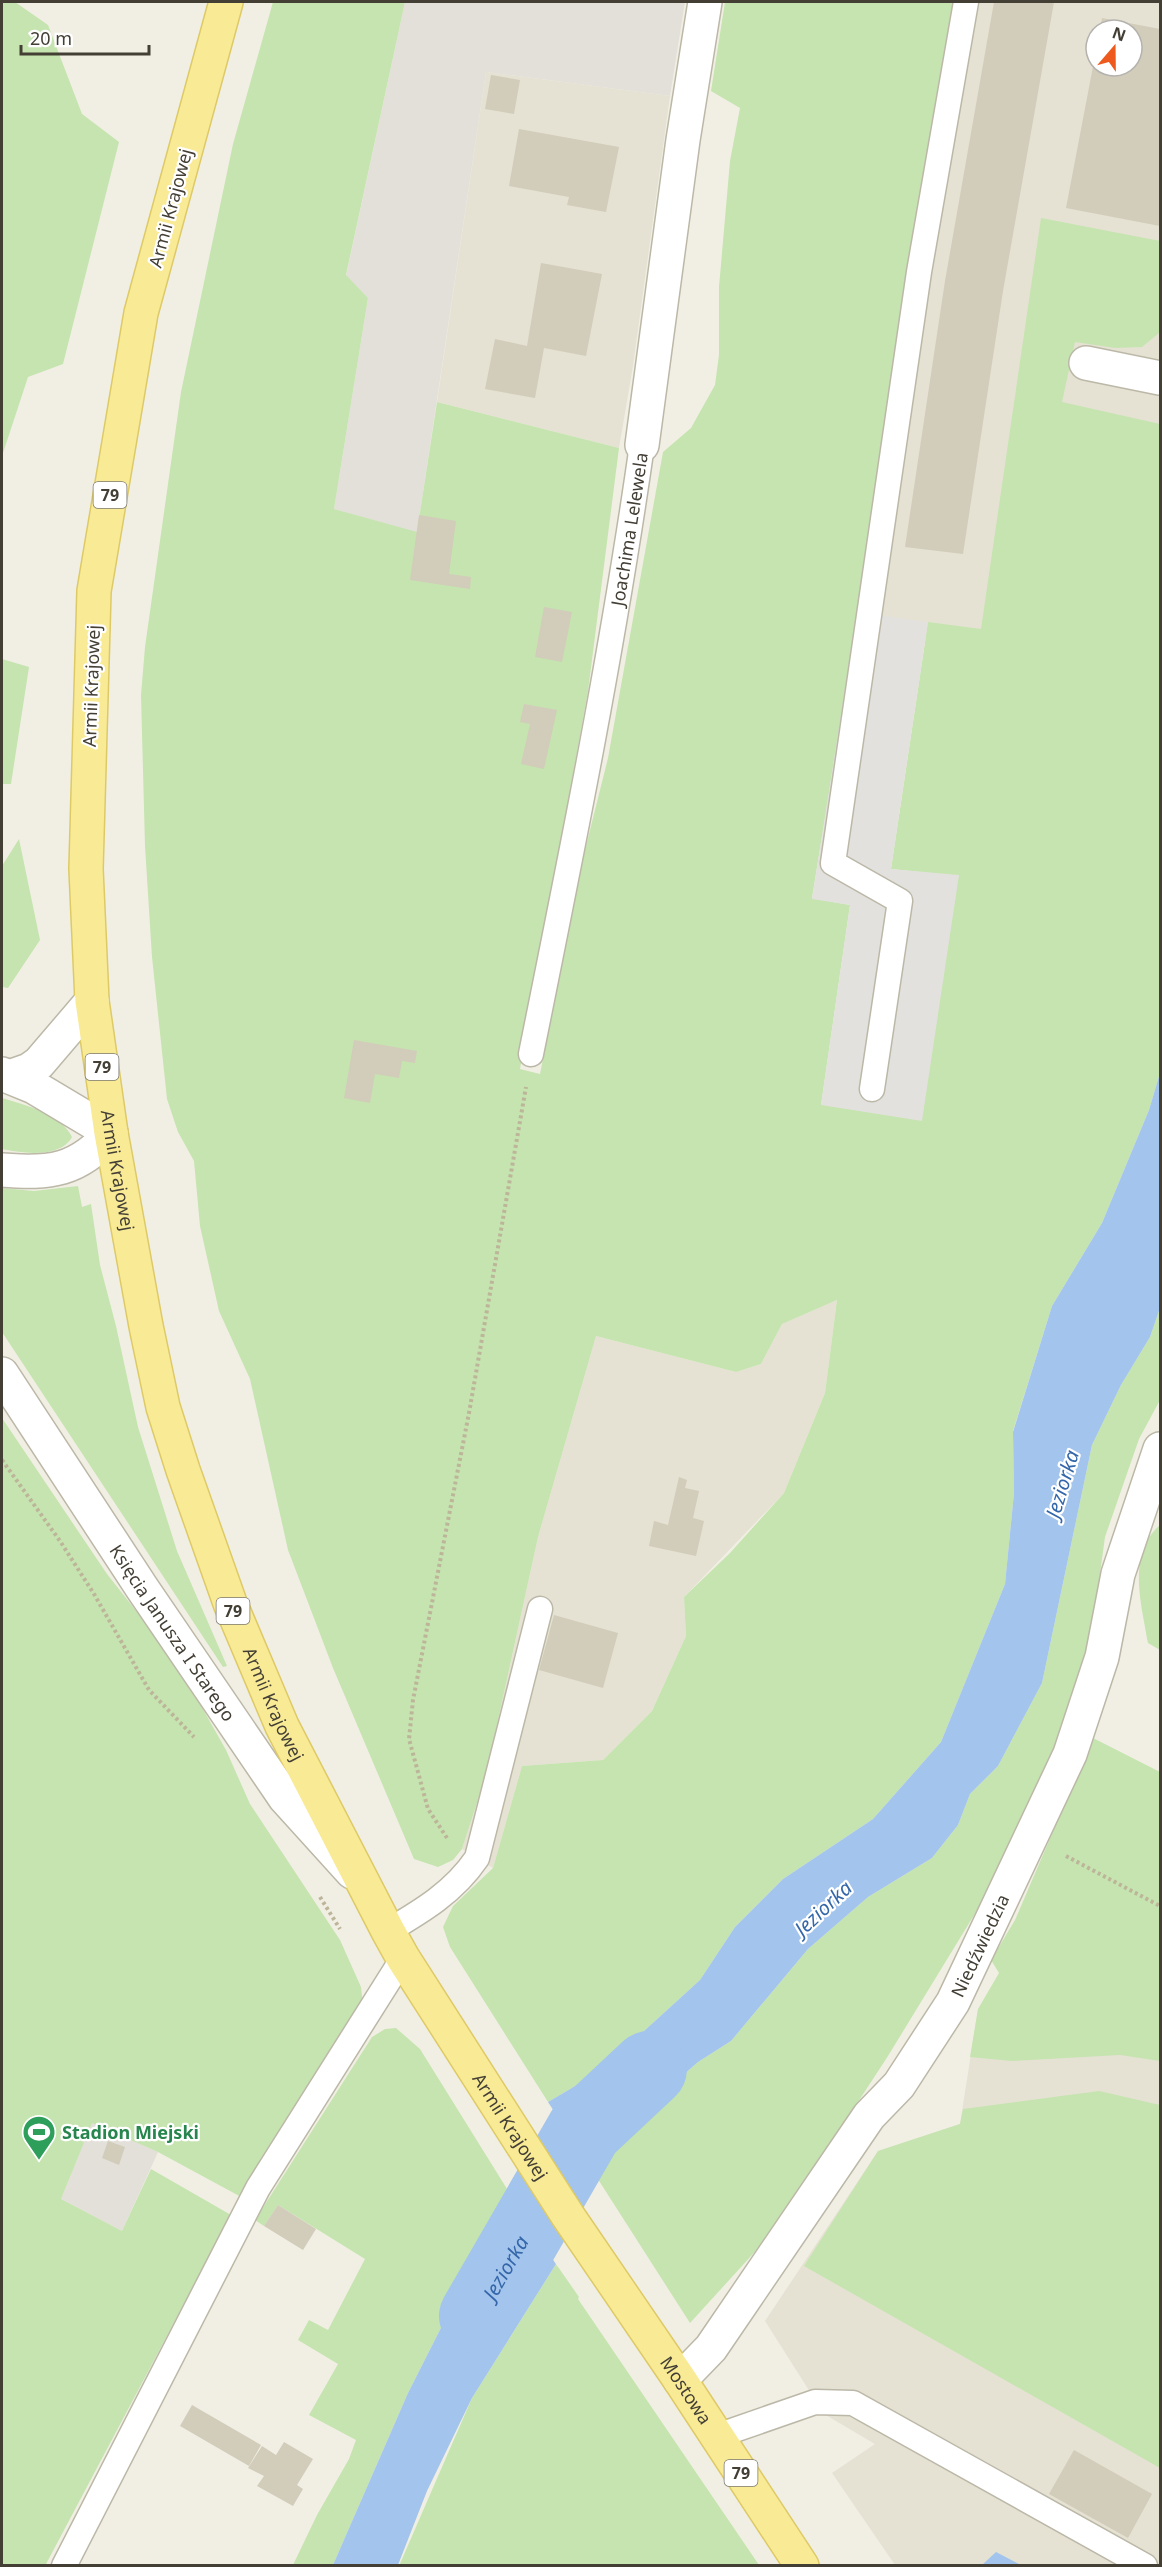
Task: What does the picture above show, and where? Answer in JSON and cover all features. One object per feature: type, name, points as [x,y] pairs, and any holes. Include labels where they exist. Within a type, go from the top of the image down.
[{"type":"main road","name":"Armii Krajowej","points":[[226,2],[141,313],[94,591],[86,858],[93,1001],[111,1133],[163,1407],[230,1603],[282,1726],[360,1881],[395,1944],[568,2216]]},
{"type":"main road","name":"Mostowa","points":[[568,2216],[802,2565]]},
{"type":"street","name":"Joachima Lelewela","points":[[642,445],[683,140],[705,2]]},
{"type":"street","points":[[1086,363],[1161,378]]},
{"type":"street","points":[[7,1075],[29,1070],[39,1063],[93,1001]]},
{"type":"street","points":[[2,1170],[36,1172],[64,1168],[89,1155],[111,1133],[89,1118],[7,1075]]},
{"type":"street","name":"Księcia Janusza I Starego","points":[[2,1374],[142,1588],[285,1798],[360,1881]]},
{"type":"street","name":"Niedźwiedzia","points":[[680,2380],[711,2348],[869,2116],[899,2085],[953,2002],[1070,1754],[1102,1657],[1118,1574],[1161,1449]]},
{"type":"lane","points":[[872,1089],[900,901],[833,863],[919,272],[966,2]]},
{"type":"lane","name":"Joachima Lelewela","points":[[531,1054],[591,752],[628,544],[642,445]]},
{"type":"lane","points":[[64,2565],[258,2188],[395,1944],[468,1871],[477,1858],[540,1609]]},
{"type":"lane","points":[[717,2436],[815,2402],[853,2403],[1145,2565]]},
{"type":"path","points":[[468,1871],[428,1809],[409,1739],[413,1700],[469,1413],[531,1054]]},
{"type":"path","points":[[1031,1838],[1161,1906]]},
{"type":"shaded area","points":[[405,2],[685,2],[670,96],[486,72],[417,533],[334,509],[368,298],[346,276]]},
{"type":"shaded area","points":[[955,2],[1160,2],[1160,725],[857,612],[869,548],[906,273]]},
{"type":"shaded area","points":[[486,72],[670,96],[633,366],[619,448],[437,402]]},
{"type":"shaded area","points":[[857,612],[928,622],[891,869],[959,875],[922,1121],[821,1105],[850,905],[812,899]]},
{"type":"shaded area","points":[[837,1300],[825,1393],[784,1493],[684,1597],[686,1636],[652,1711],[603,1760],[522,1766],[493,1868],[462,1849],[486,1775],[538,1537],[596,1336],[736,1372],[761,1364],[782,1324]]},
{"type":"shaded area","points":[[978,2009],[1160,2061],[1160,2565],[895,2565],[832,2473],[875,2444],[824,2414],[765,2321],[878,2151],[960,2124]]},
{"type":"shaded area","points":[[92,2122],[158,2152],[122,2231],[61,2199]]},
{"type":"green space","points":[[2,2],[15,2],[48,25],[82,114],[119,142],[63,364],[28,377],[3,453],[2,476]]},
{"type":"green space","points":[[273,2],[405,2],[346,275],[368,298],[334,509],[417,532],[437,402],[619,448],[588,691],[520,1069],[540,1074],[583,858],[608,758],[663,452],[691,428],[715,385],[719,355],[719,287],[730,161],[740,108],[711,91],[725,2],[955,2],[906,273],[869,548],[812,898],[850,905],[821,1105],[959,876],[891,869],[928,622],[981,629],[1041,218],[1160,241],[1159,333],[1142,347],[1115,348],[1075,342],[1062,402],[1160,424],[1160,1073],[1149,1110],[1102,1223],[1052,1306],[1013,1431],[1014,1493],[1005,1584],[941,1742],[873,1819],[783,1879],[735,1927],[700,1980],[599,2072],[548,2102],[450,1947],[443,1927],[453,1906],[493,1868],[522,1766],[603,1760],[652,1711],[686,1636],[684,1597],[730,1553],[784,1493],[825,1393],[837,1300],[782,1324],[761,1364],[736,1372],[596,1336],[538,1537],[486,1775],[462,1849],[453,1860],[438,1867],[414,1859],[333,1668],[288,1550],[250,1379],[219,1311],[200,1226],[194,1161],[178,1132],[167,1099],[152,957],[145,846],[141,695],[145,647],[181,392],[233,144]]},
{"type":"green space","points":[[2,659],[29,667],[11,784],[2,784]]},
{"type":"green space","points":[[19,839],[40,940],[8,988],[2,987],[2,866]]},
{"type":"green space","points":[[2,1098],[51,1116],[67,1129],[72,1137],[59,1149],[50,1152],[29,1153],[2,1149]]},
{"type":"green space","points":[[78,1186],[82,1207],[91,1204],[100,1265],[138,1427],[177,1551],[227,1666],[223,1667],[2,1332],[2,1188],[34,1191]]},
{"type":"green space","points":[[1160,1308],[1160,1400],[1139,1439],[1105,1537],[1092,1632],[1054,1750],[979,1907],[888,2056],[773,2232],[690,2323],[594,2173],[641,2112],[698,2062],[731,2041],[808,1949],[868,1897],[932,1858],[958,1825],[970,1794],[998,1766],[1042,1683],[1092,1445],[1121,1385],[1150,1337]]},
{"type":"green space","points":[[2,1418],[107,1574],[163,1645],[200,1704],[226,1750],[250,1804],[340,1940],[361,1987],[363,2005],[243,2198],[158,2152],[92,2123],[61,2199],[122,2231],[151,2169],[231,2215],[45,2566],[2,2565]]},
{"type":"green space","points":[[1160,1525],[1160,1650],[1148,1643],[1139,1581],[1143,1550],[1149,1537]]},
{"type":"green space","points":[[1093,1738],[1160,1772],[1160,2061],[1120,2055],[1012,2061],[970,2057],[978,2009],[999,1973],[991,1960],[1015,1920]]},
{"type":"green space","points":[[396,2028],[420,2049],[512,2197],[408,2393],[333,2565],[293,2565],[317,2515],[349,2459],[356,2440],[309,2415],[338,2364],[298,2340],[309,2320],[328,2330],[365,2259],[278,2205],[264,2226],[255,2220],[372,2037],[385,2029]]},
{"type":"green space","points":[[1099,2091],[1160,2105],[1160,2468],[804,2266],[878,2151],[960,2124],[963,2109]]},
{"type":"green space","points":[[556,2264],[759,2565],[399,2566],[472,2398]]},
{"type":"water","points":[[1160,1073],[1160,1308],[1150,1337],[1121,1385],[1092,1445],[1042,1683],[998,1766],[970,1794],[958,1825],[932,1858],[868,1897],[808,1949],[731,2041],[698,2062],[641,2112],[594,2173],[548,2102],[599,2072],[700,1980],[735,1927],[783,1879],[873,1819],[941,1742],[1005,1584],[1014,1493],[1013,1432],[1052,1306],[1102,1223],[1149,1110]]},
{"type":"water","points":[[512,2197],[556,2264],[472,2398],[427,2491],[398,2565],[333,2565],[408,2393]]},
{"type":"water","points":[[996,2552],[1021,2565],[982,2565]]},
{"type":"pier","points":[[546,2100],[596,2176],[592,2175],[545,2104]]},
{"type":"pier","points":[[511,2194],[515,2195],[558,2262],[558,2267]]},
{"type":"building","points":[[994,2],[1054,2],[1003,291],[963,554],[905,547],[945,281]]},
{"type":"building","points":[[1144,26],[1160,29],[1160,226],[1066,208],[1091,78],[1144,78]]},
{"type":"building","points":[[491,75],[520,80],[514,114],[485,109]]},
{"type":"building","points":[[519,129],[619,147],[606,212],[567,205],[569,197],[509,186]]},
{"type":"building","points":[[541,263],[602,274],[586,356],[544,348],[535,398],[485,389],[495,339],[527,346]]},
{"type":"building","points":[[419,515],[456,521],[449,574],[471,577],[470,589],[410,580]]},
{"type":"building","points":[[544,607],[572,612],[562,662],[535,657]]},
{"type":"building","points":[[524,704],[557,710],[544,769],[521,764],[530,724],[520,722]]},
{"type":"building","points":[[354,1040],[417,1051],[415,1063],[402,1061],[399,1078],[375,1074],[370,1103],[344,1098]]},
{"type":"building","points":[[679,1477],[687,1480],[685,1488],[699,1491],[693,1518],[704,1521],[696,1556],[649,1546],[654,1521],[668,1525]]},
{"type":"building","points":[[554,1615],[618,1633],[603,1688],[539,1670]]},
{"type":"building","points":[[108,2141],[125,2147],[119,2165],[102,2158]]},
{"type":"building","points":[[278,2205],[316,2229],[303,2250],[264,2226]]},
{"type":"building","points":[[192,2405],[261,2445],[249,2466],[180,2426]]},
{"type":"building","points":[[284,2442],[313,2459],[297,2485],[303,2489],[293,2506],[257,2486],[264,2476],[248,2468],[262,2446],[276,2455]]},
{"type":"building","points":[[1074,2450],[1152,2494],[1128,2538],[1049,2494]]},
{"type":"waterway","name":"Jeziorka","points":[[477,2316],[585,2129],[649,2069]]},
{"type":"place","name":"Stadion Miejski","points":[[39,2161]]}]
